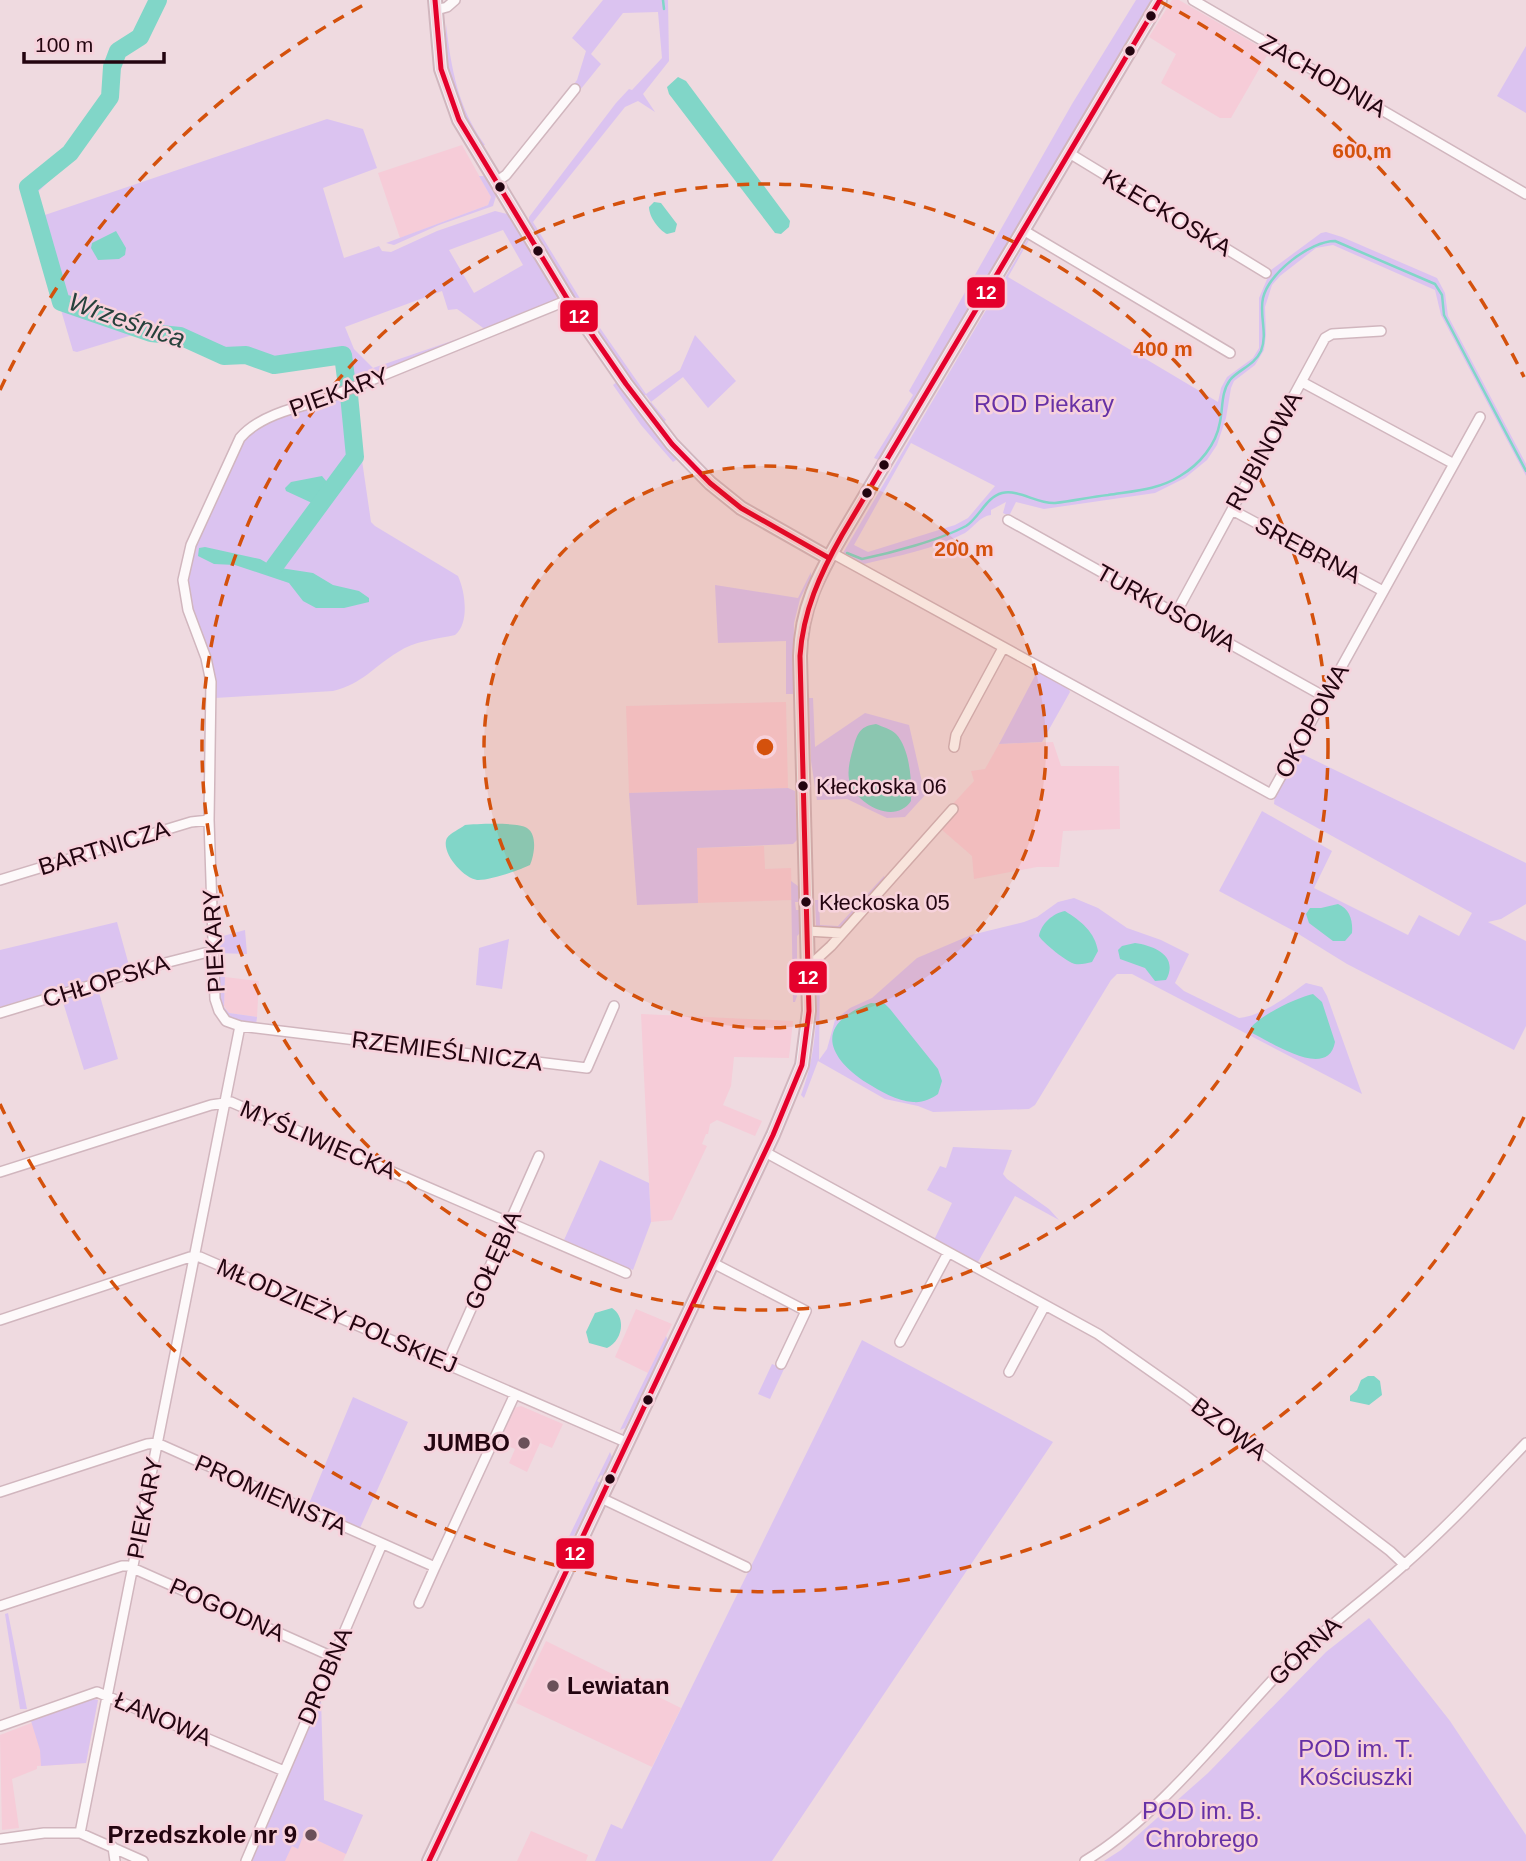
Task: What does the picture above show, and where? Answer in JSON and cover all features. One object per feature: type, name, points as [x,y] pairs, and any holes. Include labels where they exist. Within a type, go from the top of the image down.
[{"type":"main road","points":[[429,1861],[793,1092],[804,1057],[809,1012],[800,639],[809,598],[830,556],[1160,0]]},
{"type":"main road","points":[[436,5],[442,69],[449,94],[465,131],[568,300],[653,422],[710,483],[741,508],[830,556]]},
{"type":"street","points":[[436,5],[447,7],[455,0]]},
{"type":"street","name":"ZACHODNIA","points":[[1192,0],[1526,194]]},
{"type":"street","points":[[496,182],[506,175],[575,89]]},
{"type":"street","name":"KŁECKOSKA","points":[[1069,153],[1266,273]]},
{"type":"street","points":[[1024,230],[1230,353]]},
{"type":"street","name":"PIEKARY","points":[[80,1833],[240,1026],[226,1021],[215,999],[209,820],[211,682],[206,658],[188,610],[183,580],[191,545],[240,438],[257,425],[288,410],[320,401],[568,300]]},
{"type":"street","name":"RUBINOWA","points":[[1176,614],[1325,338],[1332,334],[1381,331]]},
{"type":"street","points":[[1302,382],[1454,464]]},
{"type":"street","name":"OKOPOWA","points":[[830,556],[1271,794],[1480,417]]},
{"type":"street","name":"SREBRNA","points":[[1232,510],[1383,591]]},
{"type":"street","name":"TURKUSOWA","points":[[1008,520],[1325,697]]},
{"type":"street","points":[[954,747],[956,735],[1003,648]]},
{"type":"street","points":[[808,967],[831,946],[953,809]]},
{"type":"street","name":"BARTNICZA","points":[[0,880],[191,822],[209,820]]},
{"type":"street","points":[[807,930],[841,933]]},
{"type":"street","name":"CHŁOPSKA","points":[[0,1013],[212,951]]},
{"type":"street","name":"RZEMIEŚLNICZA","points":[[240,1026],[587,1068],[614,1006]]},
{"type":"street","name":"MYŚLIWIECKA","points":[[0,1172],[231,1102],[626,1273]]},
{"type":"street","name":"BZOWA","points":[[765,1152],[1098,1334],[1185,1395],[1405,1565]]},
{"type":"street","name":"GOŁĘBIA","points":[[447,1363],[539,1156]]},
{"type":"street","points":[[900,1342],[948,1253]]},
{"type":"street","name":"MŁODZIEŻY POLSKIEJ","points":[[0,1320],[200,1256],[628,1443]]},
{"type":"street","points":[[713,1263],[806,1311],[781,1364]]},
{"type":"street","points":[[1009,1372],[1045,1305]]},
{"type":"street","points":[[419,1603],[515,1394]]},
{"type":"street","points":[[0,1492],[146,1444],[157,1443]]},
{"type":"street","name":"PROMIENISTA","points":[[157,1443],[382,1544]]},
{"type":"street","name":"GÓRNA","points":[[1085,1861],[1106,1847],[1154,1805],[1309,1644],[1405,1565],[1526,1443]]},
{"type":"street","points":[[601,1498],[746,1567]]},
{"type":"street","points":[[382,1544],[435,1567]]},
{"type":"street","name":"DROBNA","points":[[246,1861],[382,1544]]},
{"type":"street","points":[[0,1606],[122,1566],[133,1568]]},
{"type":"street","name":"POGODNA","points":[[133,1568],[333,1657]]},
{"type":"street","name":"ŁANOWA","points":[[0,1726],[97,1692],[284,1771]]},
{"type":"street","points":[[0,1839],[44,1833],[80,1833],[143,1861]]},
{"type":"street","points":[[113,1847],[116,1861]]},
{"type":"shaded area","points":[[1172,0],[1179,0],[1269,52],[1231,118],[1220,118],[1161,83],[1176,54],[1149,37]]},
{"type":"shaded area","points":[[678,77],[686,81],[790,221],[789,227],[781,234],[775,233],[669,94],[667,87]]},
{"type":"shaded area","points":[[462,145],[491,197],[488,205],[400,238],[378,173]]},
{"type":"shaded area","points":[[654,202],[661,203],[677,224],[675,232],[667,234],[655,223],[649,207]]},
{"type":"shaded area","points":[[116,231],[126,248],[125,255],[119,259],[98,260],[91,248],[92,243]]},
{"type":"shaded area","points":[[322,476],[327,482],[312,503],[286,491],[285,488],[291,482]]},
{"type":"shaded area","points":[[199,548],[260,559],[274,567],[313,573],[333,585],[359,591],[369,598],[369,602],[344,608],[316,608],[303,601],[289,583],[235,565],[214,564],[198,556]]},
{"type":"shaded area","points":[[786,702],[788,788],[629,793],[626,706]]},
{"type":"shaded area","points":[[876,724],[896,734],[907,757],[911,801],[896,811],[887,812],[869,805],[854,791],[850,783],[849,764],[857,737],[861,730]]},
{"type":"shaded area","points":[[1053,742],[1061,766],[1119,766],[1120,829],[1063,831],[1059,867],[1037,867],[974,879],[972,856],[941,829],[956,813],[950,807],[974,781],[971,771],[985,769],[999,744]]},
{"type":"shaded area","points":[[507,824],[527,828],[534,840],[530,865],[482,880],[465,875],[450,857],[446,844],[448,836],[465,825]]},
{"type":"shaded area","points":[[764,846],[765,869],[791,868],[792,900],[698,903],[696,848]]},
{"type":"shaded area","points":[[1338,904],[1348,912],[1351,920],[1352,933],[1345,941],[1333,941],[1309,923],[1306,914],[1310,908]]},
{"type":"shaded area","points":[[1065,911],[1082,923],[1094,938],[1098,951],[1092,962],[1072,963],[1039,936],[1048,920]]},
{"type":"shaded area","points":[[1135,943],[1163,954],[1169,965],[1166,980],[1155,981],[1145,968],[1120,959],[1118,950],[1122,946]]},
{"type":"shaded area","points":[[225,977],[259,981],[257,1017],[229,1013],[224,1006]]},
{"type":"shaded area","points":[[1313,994],[1322,1002],[1335,1042],[1330,1053],[1322,1058],[1298,1056],[1252,1033],[1250,1029],[1254,1024],[1269,1013]]},
{"type":"shaded area","points":[[871,1003],[885,1004],[938,1069],[942,1081],[938,1094],[920,1102],[901,1100],[867,1083],[842,1062],[832,1040],[834,1030],[841,1020],[853,1011]]},
{"type":"shaded area","points":[[641,1014],[793,1021],[789,1058],[734,1057],[731,1086],[723,1105],[762,1121],[755,1136],[717,1120],[710,1124],[702,1144],[707,1146],[672,1220],[651,1222]]},
{"type":"shaded area","points":[[612,1308],[620,1317],[621,1323],[616,1340],[607,1348],[589,1343],[586,1332],[595,1313]]},
{"type":"shaded area","points":[[636,1309],[672,1324],[648,1373],[615,1357]]},
{"type":"shaded area","points":[[1374,1376],[1380,1381],[1382,1395],[1369,1405],[1350,1401],[1350,1396],[1357,1390],[1361,1380]]},
{"type":"shaded area","points":[[521,1406],[563,1424],[552,1448],[540,1443],[527,1472],[509,1463],[515,1449],[498,1442],[514,1408]]},
{"type":"shaded area","points":[[546,1641],[681,1708],[652,1767],[516,1703]]},
{"type":"shaded area","points":[[94,1699],[98,1700],[86,1763],[37,1766],[37,1769],[12,1779],[19,1828],[2,1830],[0,1735]]},
{"type":"shaded area","name":"Przedszkole nr 9","points":[[286,1793],[363,1815],[343,1861],[255,1861]]},
{"type":"shaded area","points":[[531,1831],[588,1855],[586,1861],[517,1861]]},
{"type":"green space","points":[[153,0],[164,0],[145,35],[120,53],[112,103],[78,152],[37,193],[42,216],[327,119],[363,129],[377,168],[323,188],[344,258],[379,246],[382,251],[391,252],[437,231],[495,211],[507,214],[558,296],[556,300],[486,330],[457,309],[448,310],[442,291],[345,327],[354,349],[373,368],[472,334],[471,337],[345,388],[341,358],[273,367],[245,357],[224,358],[191,343],[194,341],[188,338],[140,326],[142,332],[73,351],[25,187],[68,151],[108,96],[109,65],[117,48],[138,35]],"holes":[[[503,230],[523,265],[474,293],[449,250]]]},
{"type":"green space","points":[[603,0],[668,0],[669,61],[643,94],[655,112],[638,101],[625,107],[533,222],[584,305],[646,394],[680,370],[695,335],[736,381],[708,408],[683,377],[651,402],[646,395],[642,396],[574,300],[529,226],[529,217],[616,103],[662,58],[658,12],[623,13],[591,54],[601,64],[580,90],[574,84],[586,51],[572,38]]},
{"type":"green space","points":[[1136,0],[1151,0],[879,460],[874,458],[913,395],[909,391],[1072,104]]},
{"type":"green space","points":[[446,24],[457,87],[468,117],[485,145],[481,146],[466,122],[451,84],[443,44],[446,43]]},
{"type":"green space","points":[[1526,46],[1526,113],[1497,96]]},
{"type":"green space","points":[[479,176],[484,176],[496,196],[493,206],[439,225],[394,245],[386,243],[488,205],[491,197]]},
{"type":"green space","name":"ROD Piekary","points":[[1321,233],[1342,237],[1437,278],[1445,293],[1448,316],[1526,464],[1526,476],[1441,315],[1435,290],[1333,245],[1316,248],[1272,285],[1265,307],[1264,350],[1255,365],[1234,381],[1217,445],[1207,460],[1185,478],[1155,493],[1044,509],[1016,502],[1009,516],[1003,513],[1006,502],[953,539],[916,552],[864,564],[843,553],[1029,237],[1162,318],[1029,240],[1008,277],[1218,402],[1227,377],[1253,358],[1259,348],[1259,298],[1271,270]],"holes":[[[911,443],[995,486],[968,518],[955,525],[868,552],[854,545]]]},
{"type":"green space","points":[[617,382],[676,460],[673,462],[641,425],[613,385]]},
{"type":"green space","points":[[352,392],[371,522],[458,576],[464,598],[463,623],[460,630],[455,635],[404,648],[344,688],[333,691],[215,698],[214,683],[188,598],[187,583],[193,552],[208,513],[242,444],[250,435],[276,419]]},
{"type":"green space","points":[[651,402],[666,420],[662,423],[648,405]]},
{"type":"green space","points":[[811,572],[794,623],[793,694],[786,694],[786,641],[718,643],[715,585],[798,598]]},
{"type":"green space","points":[[1038,670],[1068,687],[1070,692],[1042,742],[999,744]]},
{"type":"green space","points":[[809,698],[813,698],[815,747],[865,713],[909,725],[925,795],[905,817],[887,818],[847,799],[817,800],[811,761]]},
{"type":"green space","points":[[1298,752],[1526,863],[1526,904],[1501,919],[1488,922],[1526,941],[1526,1026],[1514,1050],[1347,964],[1292,930],[1219,891],[1262,811],[1332,851],[1314,888],[1408,935],[1419,915],[1459,936],[1472,913],[1274,804],[1275,794]]},
{"type":"green space","points":[[788,788],[795,791],[797,840],[793,844],[697,848],[698,903],[637,905],[629,793]]},
{"type":"green space","points":[[884,876],[839,930],[816,926],[815,900],[819,900],[820,925],[838,926]]},
{"type":"green space","points":[[791,881],[798,886],[800,902],[795,902],[796,910],[800,910],[800,933],[797,936],[795,1002],[793,1002]]},
{"type":"green space","points":[[1074,898],[1098,908],[1127,928],[1189,954],[1175,983],[1184,991],[1239,1018],[1266,1009],[1306,983],[1322,987],[1362,1094],[1132,974],[1117,974],[1035,1105],[1029,1109],[933,1112],[885,1099],[818,1061],[804,1098],[801,1095],[813,1048],[817,969],[820,965],[819,1060],[827,1049],[835,1020],[850,1008],[872,998],[917,958],[971,935],[1024,922],[1037,917],[1058,902]]},
{"type":"green space","points":[[117,922],[130,969],[0,1007],[0,950]]},
{"type":"green space","points":[[245,930],[247,954],[217,953],[216,938]]},
{"type":"green space","points":[[509,939],[502,989],[476,985],[479,948]]},
{"type":"green space","points":[[218,976],[225,977],[224,1007],[229,1013],[257,1017],[256,1025],[229,1016],[222,1004]]},
{"type":"green space","points":[[98,989],[118,1059],[84,1070],[62,999]]},
{"type":"green space","points":[[953,1147],[1012,1150],[1003,1174],[1049,1209],[1059,1220],[1015,1196],[978,1262],[934,1240],[952,1203],[927,1190],[940,1166],[946,1168]]},
{"type":"green space","points":[[600,1160],[649,1183],[651,1222],[633,1270],[564,1240]]},
{"type":"green space","points":[[666,1336],[668,1341],[625,1428],[620,1430]]},
{"type":"green space","points":[[862,1340],[1053,1442],[772,1861],[595,1861],[611,1824],[622,1829]]},
{"type":"green space","points":[[772,1364],[784,1369],[770,1399],[758,1394]]},
{"type":"green space","points":[[353,1397],[408,1422],[360,1528],[308,1506]]},
{"type":"green space","points":[[610,1452],[612,1457],[603,1476],[597,1481],[600,1483],[564,1556],[560,1555]]},
{"type":"green space","points":[[8,1613],[27,1709],[20,1709],[5,1614]]},
{"type":"green space","name":"POD im. T. Kościuszki","points":[[1369,1618],[1450,1721],[1526,1835],[1526,1861],[1104,1861],[1121,1850],[1208,1773],[1326,1652]]},
{"type":"green space","points":[[94,1699],[98,1700],[86,1763],[41,1766],[40,1750],[31,1721]]},
{"type":"green space","points":[[321,1699],[324,1800],[363,1815],[346,1854],[304,1834],[298,1849],[292,1846],[285,1861],[251,1861]]},
{"type":"waterway","name":"Wrześnica","points":[[158,0],[140,37],[118,51],[112,67],[110,97],[70,153],[28,187],[61,302],[151,333],[180,336],[224,356],[246,355],[274,365],[343,355],[347,386]]},
{"type":"waterway","points":[[663,0],[664,9]]},
{"type":"waterway","points":[[847,553],[862,559],[943,536],[966,526],[991,499],[1002,493],[1015,493],[1055,503],[1145,489],[1180,476],[1194,466],[1211,446],[1218,430],[1224,395],[1230,380],[1261,351],[1264,338],[1263,298],[1267,288],[1292,260],[1325,242],[1335,241],[1435,284],[1442,295],[1444,315],[1526,471]]},
{"type":"waterway","name":"Wrześnica","points":[[274,567],[355,457],[349,395]]},
{"type":"transit line","name":"12","points":[[435,0],[441,69],[459,120],[568,300],[626,384],[672,444],[710,483],[741,508],[829,558]]},
{"type":"transit line","name":"12","points":[[429,1861],[773,1135],[802,1065],[809,1011],[800,656],[814,593],[842,535],[1160,0]]},
{"type":"place","name":"Kłeckoska 06","points":[[803,786]]},
{"type":"place","name":"Kłeckoska 05","points":[[806,902]]},
{"type":"place","name":"JUMBO","points":[[524,1443]]},
{"type":"place","name":"Lewiatan","points":[[553,1686]]},
{"type":"place","name":"Przedszkole nr 9","points":[[311,1835]]},
{"type":"park label","name":"POD im. B. Chrobrego","points":[[1202,1825]]}]
